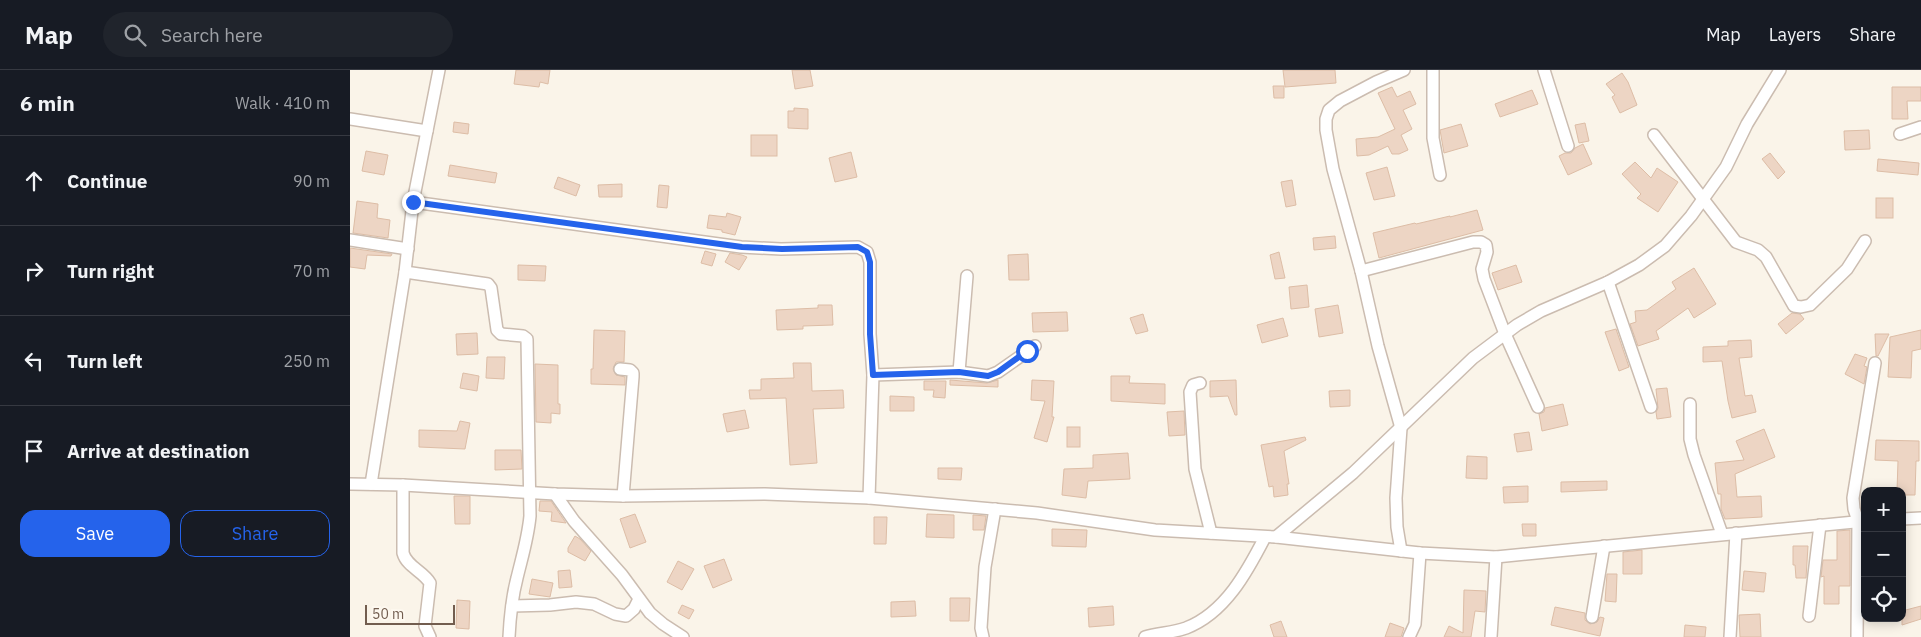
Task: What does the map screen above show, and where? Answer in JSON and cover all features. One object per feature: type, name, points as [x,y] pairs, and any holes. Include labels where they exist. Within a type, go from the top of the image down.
[{"type":"street","points":[[371,484],[405,272],[413,202],[439,70]]},
{"type":"street","points":[[1401,551],[1397,533],[1396,498],[1401,428],[1333,169],[1326,130],[1326,119],[1329,110],[1340,101],[1404,70]]},
{"type":"street","points":[[1433,70],[1432,138],[1440,175]]},
{"type":"street","points":[[1544,70],[1568,146]]},
{"type":"street","points":[[1145,637],[1191,632],[1219,607],[1255,556],[1271,537],[1353,473],[1473,358],[1505,334],[1541,311],[1608,282],[1639,265],[1665,246],[1691,216],[1702,198],[1726,167],[1747,124],[1780,70]]},
{"type":"street","points":[[350,119],[427,131]]},
{"type":"street","points":[[1900,134],[1921,128]]},
{"type":"street","points":[[1654,135],[1736,242],[1758,250],[1766,257],[1794,306],[1810,305],[1847,269],[1864,241]]},
{"type":"street","points":[[413,202],[733,246],[782,249],[858,247],[867,252],[870,262],[870,334],[873,375],[869,498]]},
{"type":"street","points":[[350,240],[408,249]]},
{"type":"street","points":[[1361,271],[1473,242],[1480,242],[1486,245],[1487,252],[1482,269],[1484,279],[1505,334],[1538,407]]},
{"type":"street","points":[[405,272],[488,284],[491,288],[498,330],[501,334],[523,336],[527,339],[528,492],[530,516],[528,535],[512,606],[509,637]]},
{"type":"street","points":[[959,372],[967,276]]},
{"type":"street","points":[[1608,282],[1651,407]]},
{"type":"street","points":[[873,375],[959,372],[994,375],[1034,346]]},
{"type":"street","points":[[1857,637],[1861,521],[1854,509],[1854,498],[1875,363]]},
{"type":"street","points":[[620,369],[630,370],[634,377],[623,496]]},
{"type":"street","points":[[1200,383],[1193,385],[1190,392],[1192,439],[1195,470],[1211,533]]},
{"type":"street","points":[[1690,404],[1690,439],[1694,456],[1722,534]]},
{"type":"street","points":[[350,484],[623,496],[765,494],[869,498],[1037,513],[1155,530],[1248,535],[1420,553],[1496,557],[1861,521]]},
{"type":"street","points":[[403,485],[403,553],[405,560],[427,577],[430,583],[425,626],[430,637]]},
{"type":"street","points":[[555,494],[574,521],[622,575],[650,613],[683,637]]},
{"type":"street","points":[[983,637],[981,628],[985,567],[995,509]]},
{"type":"street","points":[[1906,519],[1921,518]]},
{"type":"street","points":[[1809,616],[1820,525]]},
{"type":"street","points":[[1730,637],[1736,533]]},
{"type":"street","points":[[1248,535],[1255,556]]},
{"type":"street","points":[[1592,617],[1604,546]]},
{"type":"street","points":[[1409,637],[1415,624],[1420,553]]},
{"type":"street","points":[[1491,637],[1496,557]]},
{"type":"street","points":[[512,606],[576,602],[594,604],[615,614],[626,616],[634,610],[639,599]]},
{"type":"building","points":[[516,70],[550,70],[548,84],[540,82],[539,87],[514,84]]},
{"type":"building","points":[[792,70],[810,70],[813,86],[795,89]]},
{"type":"building","points":[[1283,70],[1335,70],[1336,83],[1285,87]]},
{"type":"building","points":[[1622,73],[1628,82],[1637,105],[1620,113],[1612,97],[1615,95],[1606,84]]},
{"type":"building","points":[[1273,86],[1284,86],[1284,98],[1274,98]]},
{"type":"building","points":[[1392,87],[1397,97],[1410,91],[1416,104],[1403,110],[1412,129],[1401,135],[1408,150],[1399,154],[1392,154],[1388,146],[1369,155],[1357,156],[1356,139],[1378,137],[1395,129],[1378,93]]},
{"type":"building","points":[[1892,87],[1921,87],[1921,101],[1907,101],[1908,119],[1892,119]]},
{"type":"building","points":[[1532,90],[1538,104],[1500,117],[1495,104]]},
{"type":"building","points":[[794,108],[808,109],[808,129],[788,128],[788,111],[794,111]]},
{"type":"building","points":[[454,122],[469,124],[468,134],[453,132]]},
{"type":"building","points":[[1585,123],[1589,141],[1579,143],[1575,125]]},
{"type":"building","points":[[1461,124],[1468,146],[1444,153],[1440,130]]},
{"type":"building","points":[[1869,130],[1870,149],[1845,150],[1844,131]]},
{"type":"building","points":[[751,135],[777,135],[777,156],[751,156]]},
{"type":"building","points":[[1583,144],[1592,164],[1568,175],[1559,156],[1571,153],[1575,148]]},
{"type":"building","points":[[366,151],[388,155],[384,175],[362,171]]},
{"type":"building","points":[[851,152],[857,177],[835,182],[829,158]]},
{"type":"building","points":[[1770,153],[1785,172],[1778,179],[1762,159]]},
{"type":"building","points":[[1878,159],[1919,163],[1918,175],[1877,171]]},
{"type":"building","points":[[1635,162],[1651,178],[1657,168],[1678,182],[1658,212],[1637,198],[1641,194],[1622,174]]},
{"type":"building","points":[[450,165],[497,173],[495,183],[448,176]]},
{"type":"building","points":[[1387,167],[1395,196],[1374,200],[1366,173]]},
{"type":"building","points":[[558,177],[580,185],[576,196],[554,188]]},
{"type":"building","points":[[1292,180],[1296,205],[1286,207],[1281,182]]},
{"type":"building","points":[[622,184],[622,197],[599,197],[598,185]]},
{"type":"building","points":[[659,185],[669,186],[667,208],[657,207]]},
{"type":"building","points":[[1876,198],[1893,198],[1893,218],[1876,218]]},
{"type":"building","points":[[357,201],[378,204],[377,218],[390,220],[388,238],[353,233]]},
{"type":"building","points":[[1477,210],[1483,230],[1379,258],[1373,233]]},
{"type":"building","points":[[727,213],[741,217],[735,235],[722,232],[722,230],[707,228],[709,215],[726,217]]},
{"type":"building","points":[[1335,236],[1336,248],[1314,250],[1313,238]]},
{"type":"building","points":[[350,248],[392,254],[391,256],[367,255],[365,269],[350,267]]},
{"type":"building","points":[[705,251],[716,254],[712,266],[701,263]]},
{"type":"building","points":[[1279,252],[1285,278],[1275,279],[1270,255]]},
{"type":"building","points":[[730,253],[747,257],[739,270],[725,262]]},
{"type":"building","points":[[1028,254],[1029,280],[1009,280],[1008,255]]},
{"type":"building","points":[[518,265],[546,266],[545,281],[518,280]]},
{"type":"building","points":[[1516,265],[1522,282],[1498,290],[1492,273]]},
{"type":"building","points":[[1694,268],[1716,304],[1694,318],[1688,308],[1656,331],[1659,339],[1638,346],[1630,324],[1636,322],[1635,311],[1647,310],[1676,289],[1672,282]]},
{"type":"building","points":[[1307,285],[1309,307],[1291,309],[1289,287]]},
{"type":"building","points":[[818,305],[832,305],[833,325],[803,326],[803,329],[777,330],[776,310],[818,308]]},
{"type":"building","points":[[1338,305],[1343,333],[1319,337],[1315,309]]},
{"type":"building","points":[[1067,312],[1068,331],[1033,332],[1032,313]]},
{"type":"building","points":[[1792,313],[1800,314],[1804,319],[1786,334],[1778,324]]},
{"type":"building","points":[[1143,314],[1148,331],[1136,334],[1130,318]]},
{"type":"building","points":[[1283,318],[1288,336],[1262,343],[1257,325]]},
{"type":"building","points":[[1616,329],[1629,367],[1619,371],[1605,332]]},
{"type":"building","points":[[594,330],[625,331],[624,362],[616,362],[613,369],[616,375],[625,377],[625,385],[591,384]]},
{"type":"building","points":[[1921,330],[1921,349],[1912,351],[1911,378],[1888,377],[1890,337]]},
{"type":"building","points":[[477,333],[478,354],[457,355],[456,334]]},
{"type":"building","points":[[1875,334],[1889,334],[1878,356],[1876,356]]},
{"type":"building","points":[[1751,340],[1752,357],[1739,358],[1745,396],[1752,395],[1756,412],[1732,418],[1722,361],[1703,362],[1703,347],[1728,346],[1728,341]]},
{"type":"building","points":[[1855,354],[1867,358],[1864,366],[1867,367],[1864,384],[1845,374]]},
{"type":"building","points":[[487,357],[505,357],[504,379],[486,378]]},
{"type":"building","points":[[793,363],[811,363],[812,391],[843,390],[844,408],[813,409],[817,463],[790,465],[786,398],[750,399],[749,390],[761,390],[761,379],[794,378]]},
{"type":"building","points":[[535,364],[558,365],[558,404],[560,404],[560,414],[551,413],[551,423],[536,422]]},
{"type":"building","points":[[463,373],[479,376],[477,391],[460,388]]},
{"type":"building","points":[[1111,376],[1130,376],[1129,383],[1165,384],[1165,404],[1111,401]]},
{"type":"building","points":[[950,380],[987,383],[998,380],[998,387],[950,385]]},
{"type":"building","points":[[1032,380],[1054,381],[1052,417],[1054,417],[1047,442],[1034,438],[1045,401],[1031,400]]},
{"type":"building","points":[[1236,380],[1237,415],[1235,415],[1228,396],[1210,397],[1210,381]]},
{"type":"building","points":[[924,381],[946,381],[945,398],[933,397],[934,390],[924,390]]},
{"type":"building","points":[[1667,388],[1671,417],[1657,419],[1656,389]]},
{"type":"building","points":[[1350,390],[1350,406],[1330,407],[1329,391]]},
{"type":"building","points":[[890,396],[914,397],[914,411],[890,411]]},
{"type":"building","points":[[1563,404],[1568,425],[1542,431],[1539,414],[1544,412],[1545,408]]},
{"type":"building","points":[[745,410],[749,428],[727,432],[723,414]]},
{"type":"building","points":[[1184,411],[1185,435],[1169,436],[1167,412]]},
{"type":"building","points":[[460,421],[470,423],[465,449],[419,447],[419,430],[457,431]]},
{"type":"building","points":[[1067,427],[1080,427],[1080,447],[1067,447]]},
{"type":"building","points":[[1764,429],[1775,457],[1735,474],[1737,497],[1761,496],[1762,517],[1725,519],[1721,509],[1721,494],[1718,494],[1715,463],[1744,460],[1736,441]]},
{"type":"building","points":[[1529,432],[1532,450],[1517,452],[1514,434]]},
{"type":"building","points":[[1305,437],[1306,440],[1284,451],[1289,484],[1287,484],[1288,495],[1274,497],[1273,486],[1269,487],[1261,445]]},
{"type":"building","points":[[1876,440],[1919,441],[1919,461],[1916,461],[1915,495],[1906,495],[1906,487],[1897,487],[1898,461],[1875,460]]},
{"type":"building","points":[[495,450],[521,450],[522,469],[495,470]]},
{"type":"building","points":[[1128,453],[1130,479],[1088,481],[1086,498],[1062,495],[1064,469],[1093,468],[1093,455]]},
{"type":"building","points":[[1467,456],[1487,457],[1487,479],[1466,478]]},
{"type":"building","points":[[938,468],[962,468],[961,480],[938,479]]},
{"type":"building","points":[[1607,481],[1607,490],[1561,492],[1561,482]]},
{"type":"building","points":[[1528,486],[1528,502],[1504,503],[1503,487]]},
{"type":"building","points":[[454,496],[470,496],[470,524],[455,524]]},
{"type":"building","points":[[540,501],[551,501],[566,523],[551,521],[552,512],[539,511]]},
{"type":"building","points":[[635,514],[646,542],[630,548],[620,519]]},
{"type":"building","points":[[927,514],[954,515],[954,538],[926,537]]},
{"type":"building","points":[[973,515],[986,516],[984,530],[973,530]]},
{"type":"building","points":[[874,517],[887,517],[886,544],[874,544]]},
{"type":"building","points":[[1522,524],[1536,524],[1536,536],[1523,536]]},
{"type":"building","points":[[1052,529],[1087,530],[1086,547],[1052,546]]},
{"type":"building","points":[[1850,530],[1850,586],[1839,586],[1839,604],[1824,604],[1824,576],[1821,577],[1823,560],[1837,560],[1837,531]]},
{"type":"building","points":[[575,536],[591,551],[585,561],[568,552],[568,548]]},
{"type":"building","points":[[1793,546],[1808,546],[1806,578],[1796,578],[1795,565],[1793,565]]},
{"type":"building","points":[[1642,550],[1642,574],[1623,574],[1623,552]]},
{"type":"building","points":[[724,559],[732,580],[713,588],[704,566]]},
{"type":"building","points":[[678,561],[694,569],[682,590],[667,582]]},
{"type":"building","points":[[570,570],[572,587],[559,588],[558,571]]},
{"type":"building","points":[[1744,571],[1766,573],[1764,592],[1742,590]]},
{"type":"building","points":[[1607,574],[1617,574],[1616,602],[1605,601]]},
{"type":"building","points":[[532,579],[553,583],[550,597],[529,594]]},
{"type":"building","points":[[1464,590],[1486,591],[1485,612],[1475,611],[1471,637],[1444,637],[1449,626],[1463,633]]},
{"type":"building","points":[[950,598],[970,598],[969,621],[950,621]]},
{"type":"building","points":[[457,600],[470,601],[469,629],[456,628]]},
{"type":"building","points":[[915,601],[916,616],[891,617],[891,602]]},
{"type":"building","points":[[682,605],[694,610],[689,619],[678,613]]},
{"type":"building","points":[[1113,606],[1114,625],[1089,627],[1088,608]]},
{"type":"building","points":[[1921,606],[1921,619],[1902,625],[1902,622],[1906,622],[1906,610]]},
{"type":"building","points":[[1555,607],[1585,613],[1585,620],[1590,624],[1597,622],[1600,617],[1604,618],[1600,636],[1551,625]]},
{"type":"building","points":[[1760,614],[1761,637],[1740,637],[1739,615]]},
{"type":"building","points":[[1281,621],[1287,637],[1274,637],[1270,625]]},
{"type":"building","points":[[1390,623],[1404,628],[1401,637],[1385,637]]},
{"type":"building","points":[[1685,625],[1706,627],[1705,637],[1684,637]]},
{"type":"route","points":[[413,202],[742,247],[782,249],[858,247],[867,252],[870,262],[870,334],[873,375],[959,372],[988,376],[994,375],[1027,351]]}]
